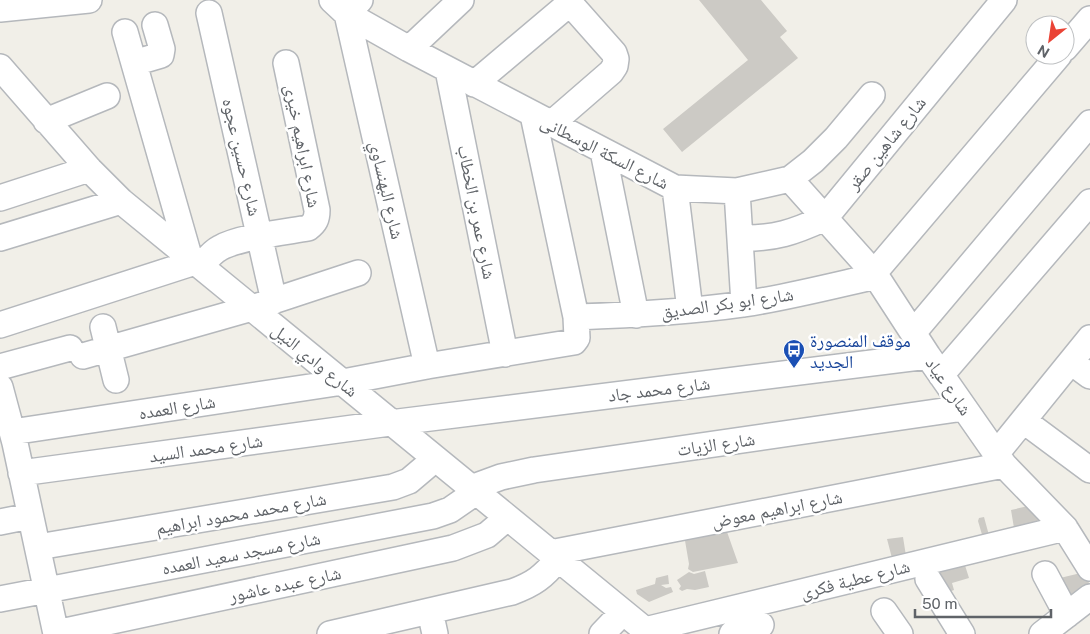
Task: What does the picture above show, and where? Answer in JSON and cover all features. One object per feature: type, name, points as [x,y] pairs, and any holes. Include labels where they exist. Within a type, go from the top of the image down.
[{"type":"street","points":[[0,9],[89,0]]},
{"type":"street","points":[[409,49],[461,0]]},
{"type":"street","name":"شارع شاهين صقر","points":[[740,238],[763,239],[794,232],[825,218],[1004,0]]},
{"type":"street","points":[[474,84],[568,2],[614,53],[616,60],[611,72],[542,120],[576,329]]},
{"type":"street","name":"شارع السكة الوسطانى","points":[[346,5],[409,49],[675,188],[737,191],[790,179],[813,161],[836,138],[872,95]]},
{"type":"street","name":"شارع البهنساوي","points":[[346,5],[427,366]]},
{"type":"street","name":"شارع حسين عجوه","points":[[209,14],[260,237],[263,305]]},
{"type":"street","points":[[1075,36],[1090,19]]},
{"type":"street","points":[[134,63],[161,55],[162,49],[155,25]]},
{"type":"street","points":[[0,325],[195,261],[125,32]]},
{"type":"street","name":"شارع ابراهيم خيرى","points":[[195,261],[209,256],[232,242],[308,228],[317,218],[317,210],[286,63]]},
{"type":"street","points":[[875,274],[1051,65]]},
{"type":"street","name":"شارع وادي النيل","points":[[0,67],[89,169],[121,201],[195,261],[263,305],[343,382],[390,423],[647,632]]},
{"type":"street","name":"شارع عمر بن الخطاب","points":[[448,70],[505,354]]},
{"type":"street","points":[[46,121],[107,96]]},
{"type":"street","points":[[913,332],[1090,123]]},
{"type":"street","points":[[603,152],[636,315]]},
{"type":"street","points":[[0,198],[89,169]]},
{"type":"street","name":"شارع عياد","points":[[790,179],[875,274],[934,365],[1000,460],[1065,528],[1088,557]]},
{"type":"street","points":[[675,188],[690,310]]},
{"type":"street","points":[[737,191],[744,304]]},
{"type":"street","points":[[0,238],[121,201]]},
{"type":"street","points":[[934,365],[1090,202]]},
{"type":"street","points":[[0,367],[77,352],[106,338],[263,305],[358,272]]},
{"type":"street","name":"شارع ابو بكر الصديق","points":[[343,382],[427,366],[571,343],[576,329],[636,315],[744,304],[810,292],[875,274]]},
{"type":"street","points":[[106,338],[116,380]]},
{"type":"street","points":[[1000,460],[1024,421],[1080,369],[1090,338]]},
{"type":"street","name":"شارع محمد جاد","points":[[390,423],[934,365]]},
{"type":"street","name":"شارع العمده","points":[[9,441],[343,382]]},
{"type":"street","points":[[2,398],[9,441],[21,473],[56,634]]},
{"type":"street","name":"شارع الزيات","points":[[473,490],[502,477],[534,470],[964,408]]},
{"type":"street","points":[[1024,421],[1090,470]]},
{"type":"street","name":"شارع محمد السيد","points":[[21,473],[390,423]]},
{"type":"street","name":"شارع محمد محمود ابراهيم","points":[[38,548],[393,487],[409,481],[435,459]]},
{"type":"street","name":"شارع ابراهيم معوض","points":[[554,556],[1000,460]]},
{"type":"street","name":"شارع مسجد سعيد العمده","points":[[0,599],[433,516],[450,510],[473,490]]},
{"type":"street","points":[[0,522],[30,516]]},
{"type":"street","name":"شارع عبده عاشور","points":[[56,634],[453,548],[487,535],[508,518]]},
{"type":"street","name":"شارع عطية فكرى","points":[[647,632],[1065,528]]},
{"type":"street","points":[[330,634],[433,623],[529,586],[544,576],[554,556]]},
{"type":"street","points":[[1045,574],[1067,615]]},
{"type":"street","points":[[928,579],[962,634]]},
{"type":"street","points":[[1042,634],[1090,597]]},
{"type":"street","points":[[884,611],[900,634]]},
{"type":"street","points":[[602,634],[623,612]]},
{"type":"street","points":[[732,634],[761,625]]},
{"type":"building","points":[[699,0],[761,0],[787,31],[780,37],[798,58],[682,152],[663,129],[748,60]]},
{"type":"building","points":[[1037,504],[1053,521],[1014,528],[1011,510]]},
{"type":"building","points":[[984,517],[990,539],[983,538],[978,521],[979,518]]},
{"type":"building","points":[[683,529],[726,529],[738,563],[693,572],[688,569],[689,564]]},
{"type":"building","points":[[903,537],[906,556],[893,562],[887,539]]},
{"type":"building","points":[[962,556],[969,578],[952,583],[954,590],[946,593],[937,563]]},
{"type":"building","points":[[705,571],[709,587],[682,591],[679,589],[681,586],[677,580],[689,572],[694,574]]},
{"type":"building","points":[[1085,572],[1090,586],[1072,600],[1060,578]]},
{"type":"building","points":[[668,575],[669,584],[661,585],[666,588],[671,587],[673,592],[649,602],[637,594],[636,590],[655,584],[656,578]]},
{"type":"place","name":"موقف المنصورة الجديد","points":[[794,369]]}]
